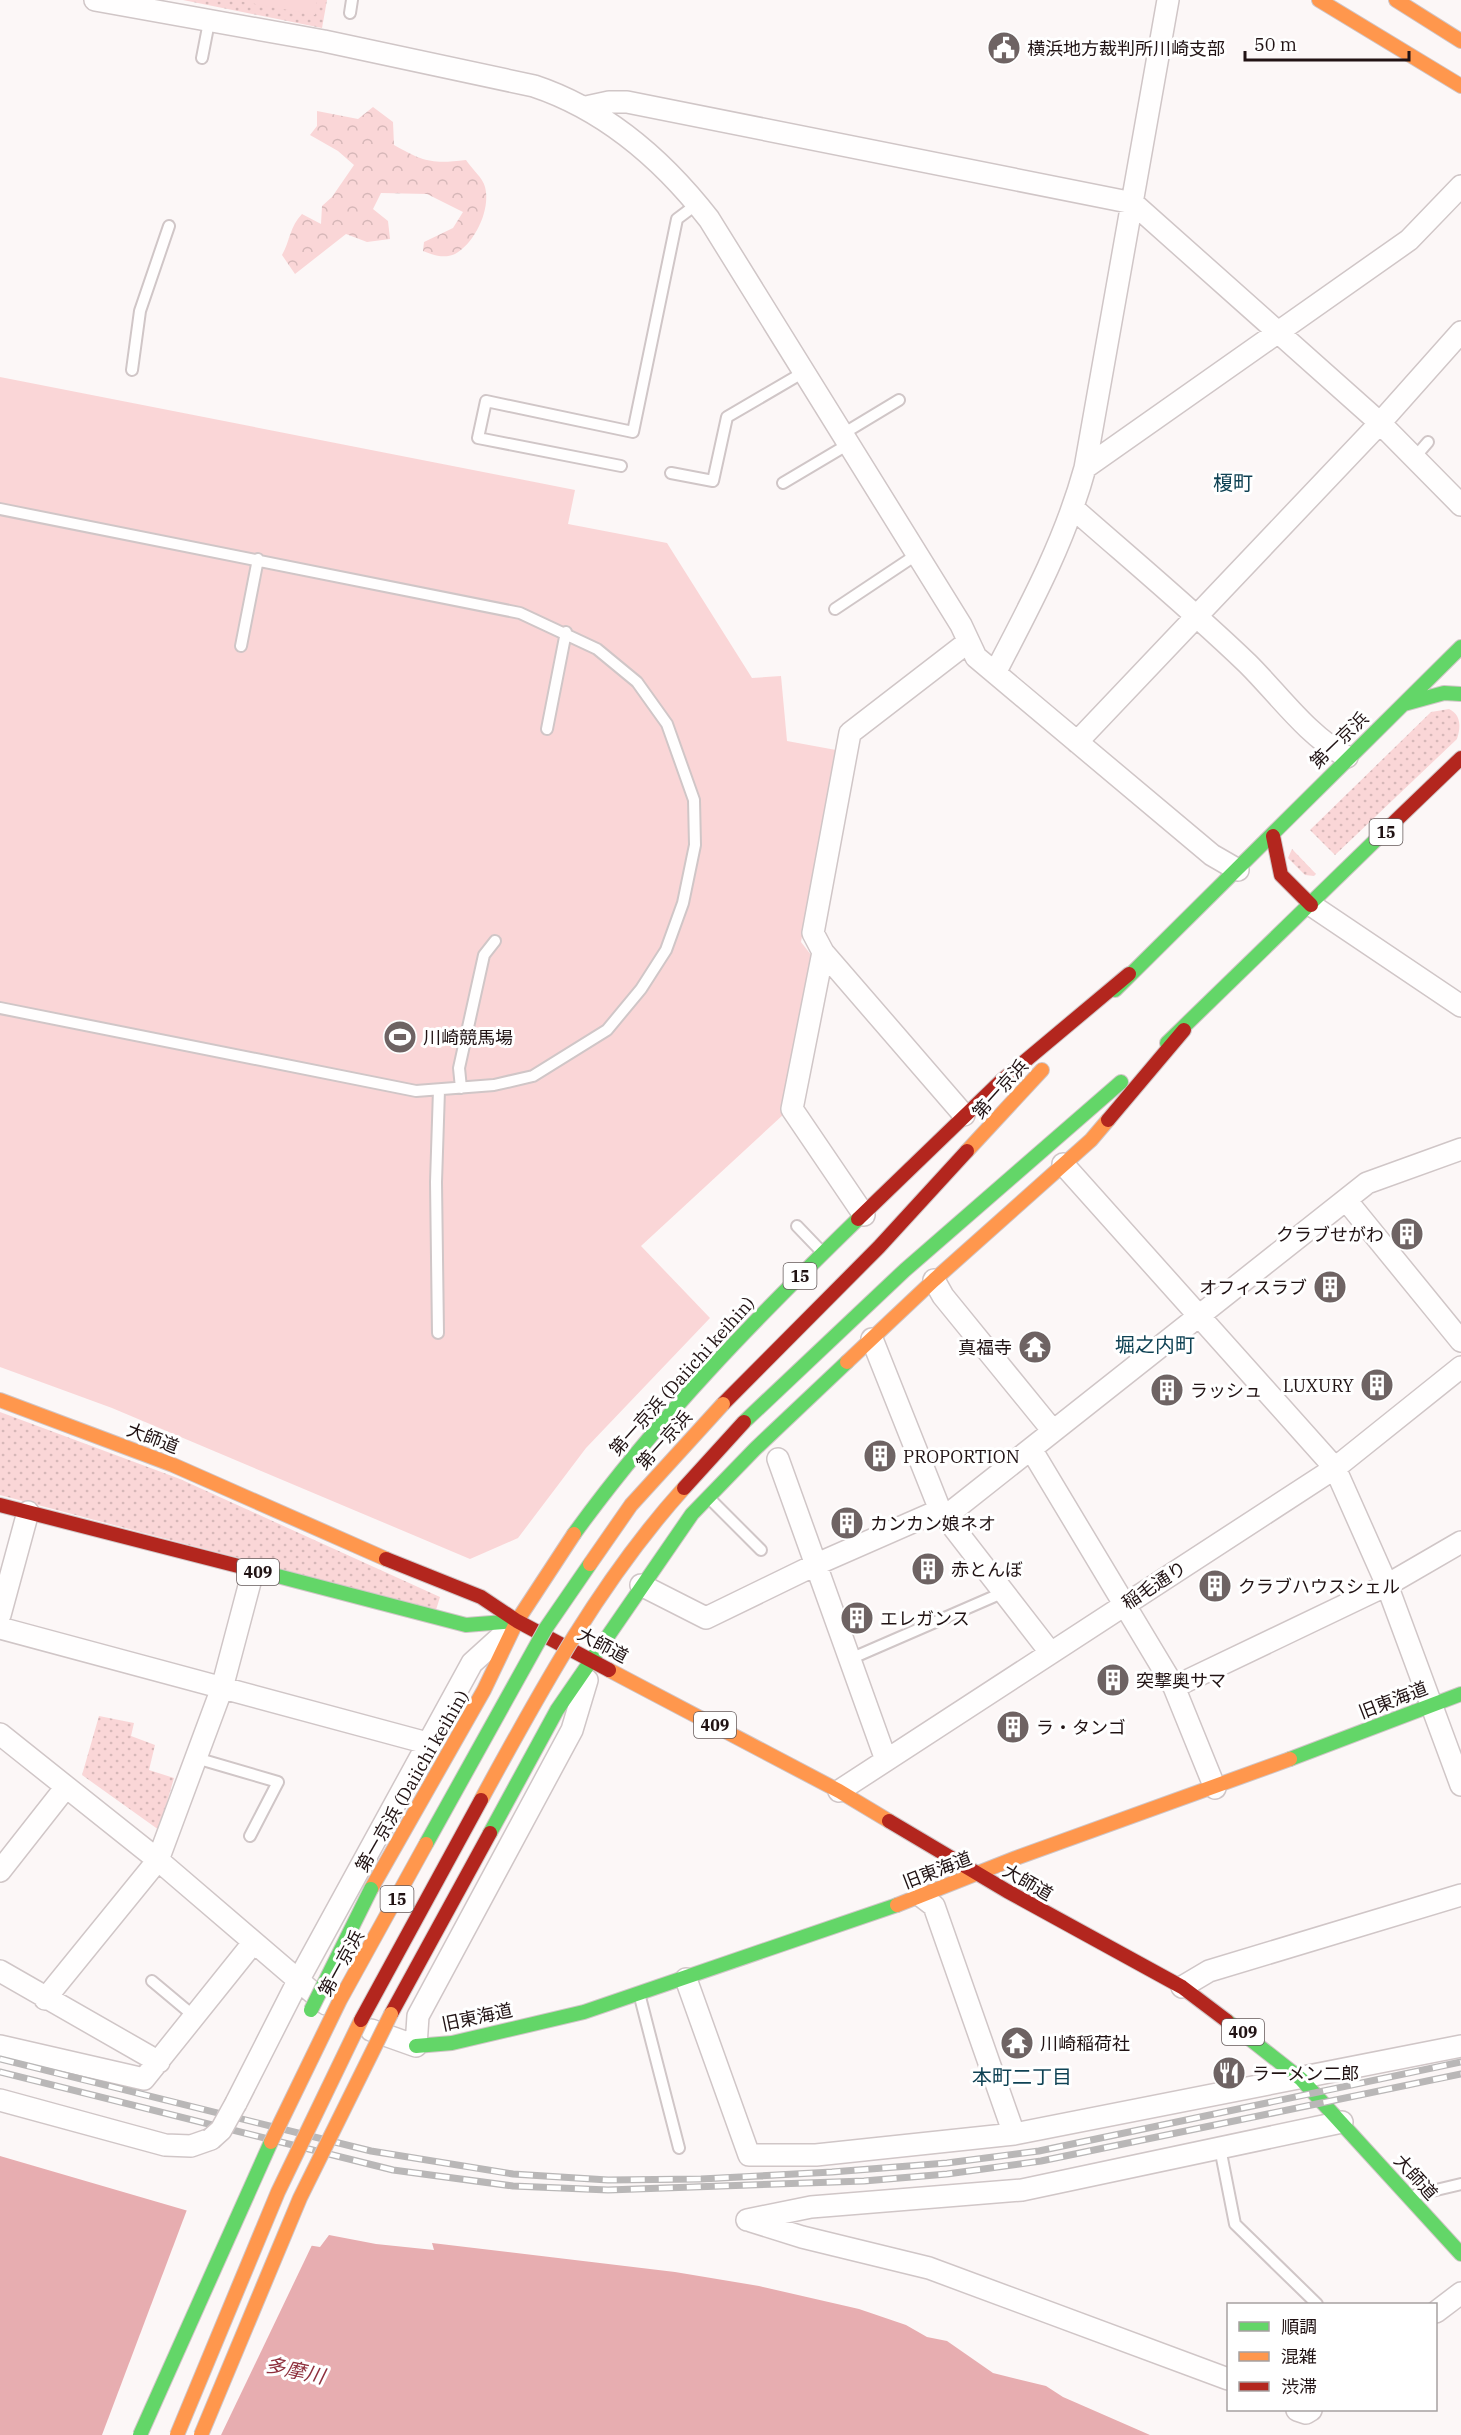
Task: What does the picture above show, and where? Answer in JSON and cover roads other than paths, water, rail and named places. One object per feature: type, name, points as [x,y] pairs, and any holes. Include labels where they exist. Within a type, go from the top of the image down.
[{"type":"main road","points":[[1319,0],[1461,86]]},
{"type":"main road","points":[[1396,0],[1461,40]]},
{"type":"main road","name":"第一京浜","points":[[131,2432],[340,2000],[540,1638],[631,1505],[723,1404],[879,1247],[1129,974],[1243,872],[1273,836],[1347,758],[1461,647]]},
{"type":"main road","points":[[1402,704],[1444,693],[1461,694]]},
{"type":"main road","name":"15","points":[[177,2435],[278,2192],[360,2022],[570,1641],[612,1576],[653,1522],[744,1422],[914,1262],[1065,1128],[1184,1030],[1461,758]]},
{"type":"main road","points":[[1273,836],[1281,875],[1311,905]]},
{"type":"main road","points":[[1283,907],[1286,914],[1286,929]]},
{"type":"main road","name":"第一京浜 (Daiichi keihin)","points":[[371,1888],[484,1690],[517,1621],[556,1560],[614,1479],[754,1320],[964,1115],[1129,974]]},
{"type":"main road","points":[[201,2435],[300,2198],[391,2014],[557,1710],[641,1585],[692,1514],[755,1449],[934,1280],[1091,1140],[1184,1030]]},
{"type":"main road","name":"大師道","points":[[0,1400],[173,1465],[342,1542],[481,1597],[517,1621],[839,1791],[978,1873],[1182,1988],[1301,2079],[1461,2254]]},
{"type":"main road","name":"409","points":[[0,1505],[466,1625],[517,1621]]},
{"type":"main road","name":"旧東海道","points":[[416,2046],[452,2043],[584,2012],[686,1979],[1215,1788],[1461,1694]]},
{"type":"main road","name":"第一京浜","points":[[304,2024],[371,1888]]},
{"type":"street","points":[[94,0],[324,41],[534,86],[565,96],[586,107],[652,156],[697,204],[961,625],[976,657],[1212,855],[1243,872]]},
{"type":"street","points":[[995,673],[1049,569],[1074,509],[1085,468],[1168,0]]},
{"type":"street","points":[[586,107],[609,102],[627,102],[1133,203],[1380,423],[1421,450],[1461,505]]},
{"type":"street","points":[[1085,468],[1409,240],[1461,186]]},
{"type":"street","points":[[1077,742],[1380,423],[1461,332]]},
{"type":"street","points":[[1074,509],[1252,663],[1326,746],[1347,758]]},
{"type":"street","points":[[964,1115],[823,952],[813,933],[850,733],[930,664],[968,642]]},
{"type":"street","points":[[1311,905],[1461,1006]]},
{"type":"street","points":[[823,952],[792,1109],[864,1215]]},
{"type":"street","points":[[641,1585],[706,1618],[817,1564],[943,1513],[1031,1449],[1367,1183],[1461,1149]]},
{"type":"street","points":[[1063,1164],[1335,1468],[1387,1585],[1461,1785]]},
{"type":"street","points":[[1346,1200],[1461,1341]]},
{"type":"street","points":[[934,1280],[943,1296],[1053,1431]]},
{"type":"street","points":[[872,1339],[943,1513],[1002,1593],[1050,1652]]},
{"type":"street","name":"稲毛通り","points":[[839,1791],[1335,1468],[1461,1367]]},
{"type":"street","points":[[1031,1449],[1174,1687],[1215,1788]]},
{"type":"street","points":[[778,1459],[886,1760]]},
{"type":"street","points":[[0,1615],[28,1512]]},
{"type":"street","points":[[1174,1687],[1387,1585],[1461,1542]]},
{"type":"street","points":[[45,1999],[158,1860],[222,1688],[253,1571]]},
{"type":"street","points":[[0,2100],[165,2145],[186,2147],[211,2139],[221,2130],[298,1981],[472,1663],[517,1621]]},
{"type":"street","points":[[0,1628],[427,1743]]},
{"type":"street","points":[[0,1734],[158,1860],[327,2005],[379,2035],[416,2046],[418,2016],[572,1730],[592,1659]]},
{"type":"street","points":[[0,1871],[66,1787]]},
{"type":"street","points":[[1182,1988],[1209,1971],[1461,1894]]},
{"type":"street","points":[[921,1896],[934,1906],[1014,2134]]},
{"type":"street","points":[[0,2046],[144,2079],[253,1943]]},
{"type":"street","points":[[0,1971],[45,1999],[159,2062]]},
{"type":"street","points":[[686,1979],[750,2155],[816,2155],[1014,2134],[1461,2046]]},
{"type":"street","points":[[1227,2379],[929,2268],[802,2237],[747,2220],[811,2207],[1022,2190],[1342,2122]]},
{"type":"street","points":[[1437,2311],[1461,2293]]},
{"type":"lane","points":[[350,13],[352,0]]},
{"type":"lane","points":[[202,58],[209,22]]},
{"type":"lane","points":[[621,466],[478,438],[486,401],[633,432],[677,219],[697,204]]},
{"type":"lane","points":[[132,370],[140,311],[169,226]]},
{"type":"lane","points":[[671,473],[713,481],[727,417],[804,372]]},
{"type":"lane","points":[[783,483],[899,400]]},
{"type":"lane","points":[[0,509],[520,613],[566,632],[597,649],[637,682],[667,724],[694,800],[695,845],[683,903],[666,950],[641,989],[607,1030],[533,1076],[494,1085],[416,1091],[0,1008]]},
{"type":"lane","points":[[835,609],[916,555]]},
{"type":"lane","points":[[241,646],[258,559]]},
{"type":"lane","points":[[547,729],[566,632]]},
{"type":"lane","points":[[461,1088],[459,1068],[484,955],[495,941]]},
{"type":"lane","points":[[438,1333],[436,1182],[439,1090]]},
{"type":"lane","points":[[797,1226],[824,1254]]},
{"type":"lane","points":[[709,1497],[761,1550]]},
{"type":"lane","points":[[850,1659],[1002,1593]]},
{"type":"lane","points":[[196,1758],[278,1782],[250,1836]]},
{"type":"lane","points":[[152,1980],[195,2017]]},
{"type":"lane","points":[[640,1994],[679,2148]]},
{"type":"lane","points":[[1220,2148],[1234,2224],[1316,2303]]},
{"type":"lane","points":[[1409,2196],[1461,2184]]},
{"type":"water","name":"多摩川","points":[[0,2156],[301,2244],[320,2247],[329,2235],[376,2244],[434,2250],[432,2243],[675,2272],[759,2286],[859,2309],[906,2325],[927,2337],[947,2341],[993,2373],[1046,2386],[1063,2397],[1150,2435],[0,2435]]},
{"type":"railway","points":[[0,2059],[371,2151],[513,2174],[608,2180],[701,2179],[832,2172],[947,2163],[1039,2151],[1461,2062]]},
{"type":"railway","points":[[0,2072],[393,2170],[513,2186],[608,2190],[864,2181],[947,2174],[1041,2161],[1461,2074]]},
{"type":"place","name":"横浜地方裁判所川崎支部","points":[[1004,48]]},
{"type":"place","name":"川崎競馬場","points":[[400,1037]]},
{"type":"place","name":"クラブせがわ","points":[[1407,1234]]},
{"type":"place","name":"オフィスラブ","points":[[1330,1287]]},
{"type":"place","name":"真福寺","points":[[1035,1347]]},
{"type":"place","name":"LUXURY","points":[[1377,1385]]},
{"type":"place","name":"ラッシュ","points":[[1167,1390]]},
{"type":"place","name":"PROPORTION","points":[[880,1456]]},
{"type":"place","name":"カンカン娘ネオ","points":[[847,1523]]},
{"type":"place","name":"赤とんぼ","points":[[928,1569]]},
{"type":"place","name":"クラブハウスシェル","points":[[1215,1586]]},
{"type":"place","name":"エレガンス","points":[[857,1618]]},
{"type":"place","name":"突撃奥サマ","points":[[1113,1680]]},
{"type":"place","name":"ラ・タンゴ","points":[[1013,1727]]},
{"type":"place","name":"川崎稲荷社","points":[[1017,2043]]},
{"type":"place","name":"ラーメン二郎","points":[[1229,2073]]},
{"type":"district","name":"榎町","points":[[1233,482]]},
{"type":"district","name":"堀之内町","points":[[1155,1344]]},
{"type":"district","name":"本町二丁目","points":[[1022,2076]]}]
